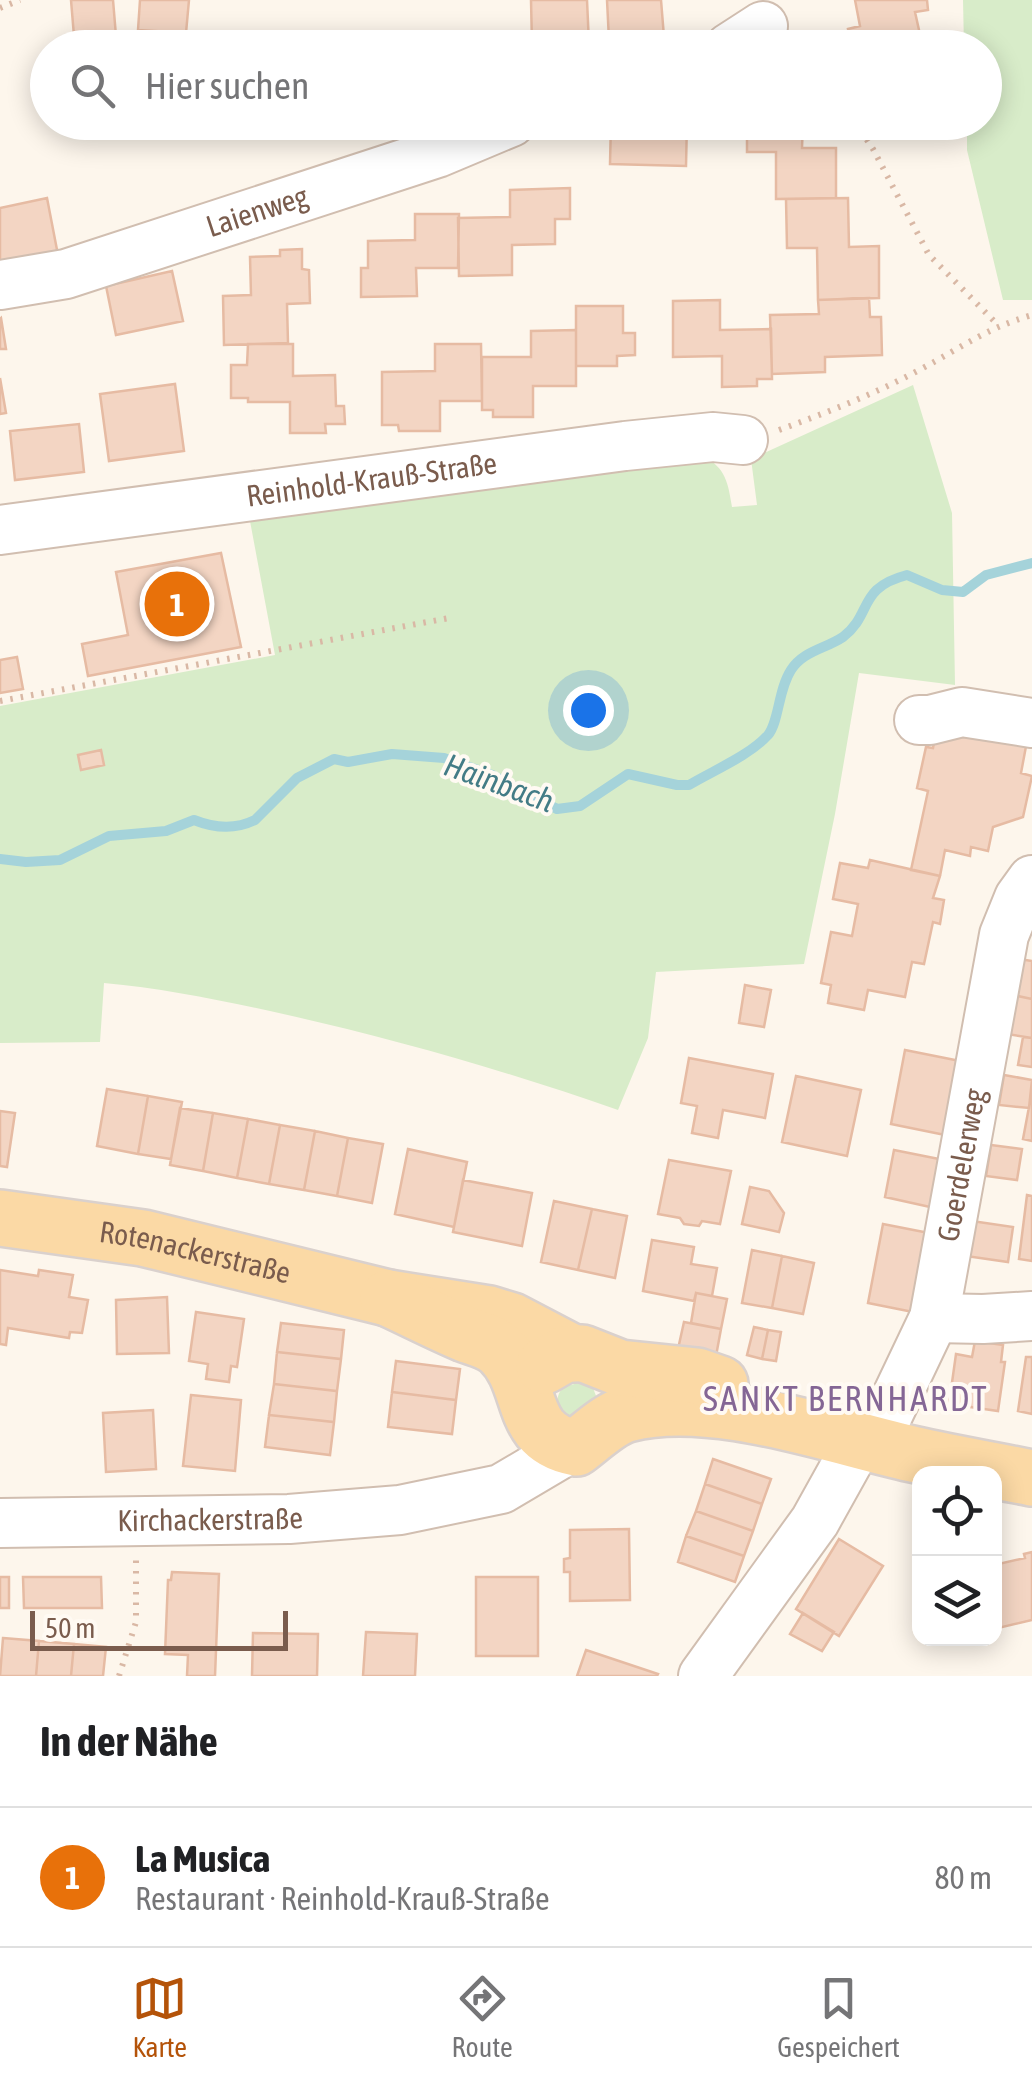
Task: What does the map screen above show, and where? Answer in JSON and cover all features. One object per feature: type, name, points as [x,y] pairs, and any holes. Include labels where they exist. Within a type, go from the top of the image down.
[{"type":"main road","name":"Rotenackerstraße","points":[[0,1218],[144,1238],[388,1298],[489,1314],[512,1321],[602,1378],[710,1380],[790,1422],[1032,1478]]},
{"type":"main road","name":"Rotenackerstraße","points":[[388,1298],[498,1348],[547,1425]]},
{"type":"main road","points":[[553,1359],[602,1378],[547,1425],[543,1367],[553,1359]]},
{"type":"street","name":"Laienweg","points":[[0,285],[66,274],[468,140]]},
{"type":"street","name":"Reinhold-Krauß-Straße","points":[[0,530],[625,446],[713,437],[744,440]]},
{"type":"street","points":[[919,720],[962,712],[1032,723]]},
{"type":"street","name":"Goerdelerweg","points":[[703,1676],[867,1442],[934,1318],[1004,935],[1011,914],[1031,882]]},
{"type":"street","points":[[934,1318],[1032,1316]]},
{"type":"street","name":"Kirchackerstraße","points":[[0,1523],[306,1518],[418,1507],[547,1425]]},
{"type":"path","points":[[0,8],[20,0]]},
{"type":"path","points":[[867,140],[929,254],[998,325]]},
{"type":"path","points":[[744,440],[864,398],[998,325],[1032,315]]},
{"type":"path","points":[[0,702],[449,618]]},
{"type":"path","points":[[119,1676],[136,1622],[136,1522]]},
{"type":"green space","points":[[963,0],[1032,0],[1032,300],[1003,300],[967,150],[967,140],[1002,140],[1002,30],[964,30]]},
{"type":"green space","points":[[913,385],[952,513],[955,685],[859,673],[804,964],[656,972],[648,1038],[618,1110],[489,1068],[358,1032],[228,1002],[125,985],[104,983],[100,1042],[0,1043],[0,706],[275,655],[250,521],[669,465],[703,456],[725,477],[732,507],[757,505],[751,459]]},
{"type":"green space","points":[[582,1382],[593,1388],[598,1401],[569,1420],[558,1397],[563,1387]]},
{"type":"building","points":[[71,0],[113,0],[116,30],[74,30]]},
{"type":"building","points":[[140,0],[189,0],[186,30],[138,30]]},
{"type":"building","points":[[531,0],[587,0],[588,30],[532,30]]},
{"type":"building","points":[[607,0],[661,0],[663,30],[608,30]]},
{"type":"building","points":[[855,0],[927,0],[928,10],[915,12],[919,30],[848,30],[860,26]]},
{"type":"building","points":[[611,140],[687,140],[686,166],[610,164]]},
{"type":"building","points":[[747,140],[802,140],[802,148],[836,148],[836,198],[776,199],[776,152],[747,152]]},
{"type":"building","points":[[570,188],[570,219],[555,219],[555,244],[512,245],[512,275],[459,276],[458,218],[510,217],[510,190]]},
{"type":"building","points":[[47,198],[58,255],[0,267],[0,208]]},
{"type":"building","points":[[848,198],[849,247],[879,246],[879,298],[818,300],[817,248],[787,248],[786,199]]},
{"type":"building","points":[[415,214],[459,214],[458,268],[416,268],[417,296],[361,297],[361,268],[368,268],[368,241],[415,240]]},
{"type":"building","points":[[302,249],[302,269],[309,270],[310,303],[287,304],[288,343],[224,345],[223,296],[251,295],[250,257],[280,256],[280,250]]},
{"type":"building","points":[[172,271],[183,321],[116,335],[106,286]]},
{"type":"building","points":[[869,298],[870,317],[881,317],[882,355],[825,357],[825,372],[772,374],[770,315],[819,314],[818,300]]},
{"type":"building","points":[[720,300],[720,330],[771,329],[772,379],[757,379],[757,386],[722,387],[722,356],[673,357],[673,301]]},
{"type":"building","points":[[576,306],[623,306],[623,333],[635,333],[635,355],[617,356],[617,366],[576,366]]},
{"type":"building","points":[[1,318],[6,349],[0,349]]},
{"type":"building","points":[[576,330],[576,386],[533,386],[533,417],[493,417],[493,410],[482,410],[482,357],[531,357],[531,331]]},
{"type":"building","points":[[248,344],[293,344],[293,376],[335,375],[336,406],[344,406],[345,424],[325,424],[326,433],[290,433],[290,402],[231,398],[231,365],[247,365]]},
{"type":"building","points":[[435,344],[481,344],[482,401],[440,401],[440,431],[399,431],[398,425],[382,425],[382,372],[435,371]]},
{"type":"building","points":[[0,378],[6,413],[0,414]]},
{"type":"building","points":[[175,384],[184,451],[109,461],[100,394]]},
{"type":"building","points":[[79,424],[84,472],[15,480],[10,431]]},
{"type":"building","points":[[221,553],[241,647],[88,676],[82,644],[128,635],[116,572]]},
{"type":"building","points":[[17,657],[23,689],[0,693],[0,660]]},
{"type":"building","points":[[937,727],[1027,741],[1021,773],[1032,776],[1023,817],[993,827],[988,851],[971,847],[970,856],[945,850],[940,876],[911,870],[928,791],[917,788],[926,747],[933,748]]},
{"type":"building","points":[[101,750],[104,765],[81,770],[78,755]]},
{"type":"building","points":[[870,860],[940,876],[933,898],[944,900],[940,924],[933,922],[924,964],[912,962],[905,997],[868,990],[864,1010],[828,1003],[831,985],[821,983],[831,932],[852,936],[858,904],[833,899],[840,863],[868,868]]},
{"type":"building","points":[[1019,959],[1032,961],[1032,999],[1013,995]]},
{"type":"building","points":[[745,985],[771,990],[764,1027],[739,1023]]},
{"type":"building","points":[[1013,995],[1032,999],[1032,1038],[1007,1034]]},
{"type":"building","points":[[1023,1037],[1032,1038],[1032,1067],[1018,1065]]},
{"type":"building","points":[[905,1050],[965,1062],[950,1136],[891,1124]]},
{"type":"building","points":[[689,1058],[773,1074],[765,1118],[723,1110],[718,1138],[692,1133],[697,1106],[681,1103]]},
{"type":"building","points":[[1004,1075],[1032,1080],[1029,1108],[999,1105]]},
{"type":"building","points":[[796,1076],[861,1090],[847,1156],[782,1142]]},
{"type":"building","points":[[107,1089],[148,1096],[138,1154],[97,1146]]},
{"type":"building","points":[[1032,1091],[1032,1141],[1023,1139]]},
{"type":"building","points":[[148,1096],[182,1102],[171,1159],[138,1154]]},
{"type":"building","points":[[180,1108],[213,1113],[203,1171],[170,1165]]},
{"type":"building","points":[[0,1111],[15,1113],[7,1167],[0,1166]]},
{"type":"building","points":[[213,1113],[248,1119],[237,1178],[203,1171]]},
{"type":"building","points":[[248,1119],[280,1125],[269,1184],[237,1178]]},
{"type":"building","points":[[280,1125],[315,1131],[304,1190],[269,1184]]},
{"type":"building","points":[[315,1131],[348,1138],[337,1196],[304,1190]]},
{"type":"building","points":[[348,1138],[383,1144],[372,1203],[337,1196]]},
{"type":"building","points":[[991,1145],[1022,1149],[1017,1180],[986,1176]]},
{"type":"building","points":[[408,1149],[467,1162],[454,1227],[395,1214]]},
{"type":"building","points":[[894,1150],[949,1161],[939,1209],[885,1197]]},
{"type":"building","points":[[669,1160],[731,1171],[720,1224],[684,1224],[680,1218],[658,1214]]},
{"type":"building","points":[[463,1180],[532,1193],[522,1246],[453,1232]]},
{"type":"building","points":[[750,1187],[769,1191],[784,1213],[779,1232],[742,1224]]},
{"type":"building","points":[[1027,1195],[1032,1196],[1032,1261],[1019,1259]]},
{"type":"building","points":[[554,1201],[592,1209],[578,1270],[541,1262]]},
{"type":"building","points":[[592,1209],[627,1216],[615,1278],[578,1270]]},
{"type":"building","points":[[965,1220],[1013,1227],[1008,1262],[959,1255]]},
{"type":"building","points":[[883,1224],[934,1234],[918,1313],[868,1303]]},
{"type":"building","points":[[652,1240],[694,1247],[691,1264],[717,1268],[712,1296],[696,1293],[694,1301],[643,1291]]},
{"type":"building","points":[[752,1250],[782,1256],[772,1308],[742,1303]]},
{"type":"building","points":[[782,1256],[814,1263],[803,1314],[772,1308]]},
{"type":"building","points":[[0,1270],[38,1276],[39,1270],[73,1275],[69,1297],[88,1300],[82,1333],[70,1332],[69,1338],[8,1328],[6,1345],[0,1344]]},
{"type":"building","points":[[696,1293],[727,1299],[721,1329],[691,1323]]},
{"type":"building","points":[[167,1297],[169,1353],[117,1354],[116,1300]]},
{"type":"building","points":[[196,1312],[244,1319],[237,1367],[231,1366],[229,1382],[206,1379],[208,1364],[189,1361]]},
{"type":"building","points":[[684,1322],[721,1329],[716,1356],[678,1349]]},
{"type":"building","points":[[281,1323],[344,1330],[341,1359],[277,1352]]},
{"type":"building","points":[[754,1327],[768,1330],[762,1359],[747,1355]]},
{"type":"building","points":[[768,1330],[781,1332],[776,1361],[762,1359]]},
{"type":"building","points":[[975,1341],[1003,1345],[1001,1362],[1005,1362],[998,1411],[949,1404],[956,1354],[972,1357]]},
{"type":"building","points":[[277,1352],[341,1359],[337,1391],[274,1384]]},
{"type":"building","points":[[1026,1357],[1032,1357],[1032,1414],[1018,1411]]},
{"type":"building","points":[[396,1361],[460,1369],[456,1400],[392,1392]]},
{"type":"building","points":[[274,1384],[337,1391],[334,1422],[269,1415]]},
{"type":"building","points":[[392,1392],[456,1400],[452,1434],[388,1427]]},
{"type":"building","points":[[191,1395],[241,1400],[235,1471],[183,1466]]},
{"type":"building","points":[[153,1410],[156,1469],[106,1472],[103,1413]]},
{"type":"building","points":[[269,1415],[334,1422],[330,1455],[265,1447]]},
{"type":"building","points":[[713,1459],[771,1479],[762,1504],[705,1484]]},
{"type":"building","points":[[705,1484],[762,1504],[753,1531],[696,1511]]},
{"type":"building","points":[[696,1511],[753,1531],[744,1556],[686,1536]]},
{"type":"building","points":[[629,1529],[630,1600],[570,1601],[570,1572],[564,1572],[564,1559],[570,1558],[570,1530]]},
{"type":"building","points":[[686,1536],[744,1556],[735,1582],[678,1562]]},
{"type":"building","points":[[839,1539],[883,1566],[839,1636],[796,1609]]},
{"type":"building","points":[[1032,1552],[1032,1620],[1002,1627],[1002,1563],[1025,1558],[1024,1554]]},
{"type":"building","points":[[172,1572],[219,1574],[215,1676],[187,1676],[188,1655],[165,1654],[168,1580]]},
{"type":"building","points":[[0,1577],[9,1577],[9,1608],[0,1608]]},
{"type":"building","points":[[23,1577],[101,1577],[102,1608],[24,1608]]},
{"type":"building","points":[[476,1577],[538,1577],[538,1656],[476,1656]]},
{"type":"building","points":[[803,1613],[834,1632],[822,1651],[790,1634]]},
{"type":"building","points":[[366,1632],[417,1634],[415,1676],[363,1676]]},
{"type":"building","points":[[253,1633],[318,1634],[317,1676],[252,1676]]},
{"type":"building","points":[[3,1638],[39,1641],[36,1676],[0,1676]]},
{"type":"building","points":[[39,1641],[74,1644],[71,1676],[36,1676]]},
{"type":"building","points":[[74,1644],[106,1647],[103,1676],[71,1676]]},
{"type":"building","points":[[586,1650],[658,1674],[577,1676]]},
{"type":"waterway","name":"Hainbach","points":[[0,859],[60,860],[109,836],[166,831],[194,820],[224,827],[247,823],[255,820],[297,778],[334,759],[348,762],[392,754],[444,758],[492,775],[557,809],[580,806],[628,774],[689,785],[741,756],[768,735],[791,670],[808,654],[843,637],[880,587],[907,575],[942,590],[963,592],[986,575],[1032,563]]},
{"type":"place","name":"La Musica","points":[[177,604]]},
{"type":"district","name":"SANKT BERNHARDT","points":[[846,1399]]}]
